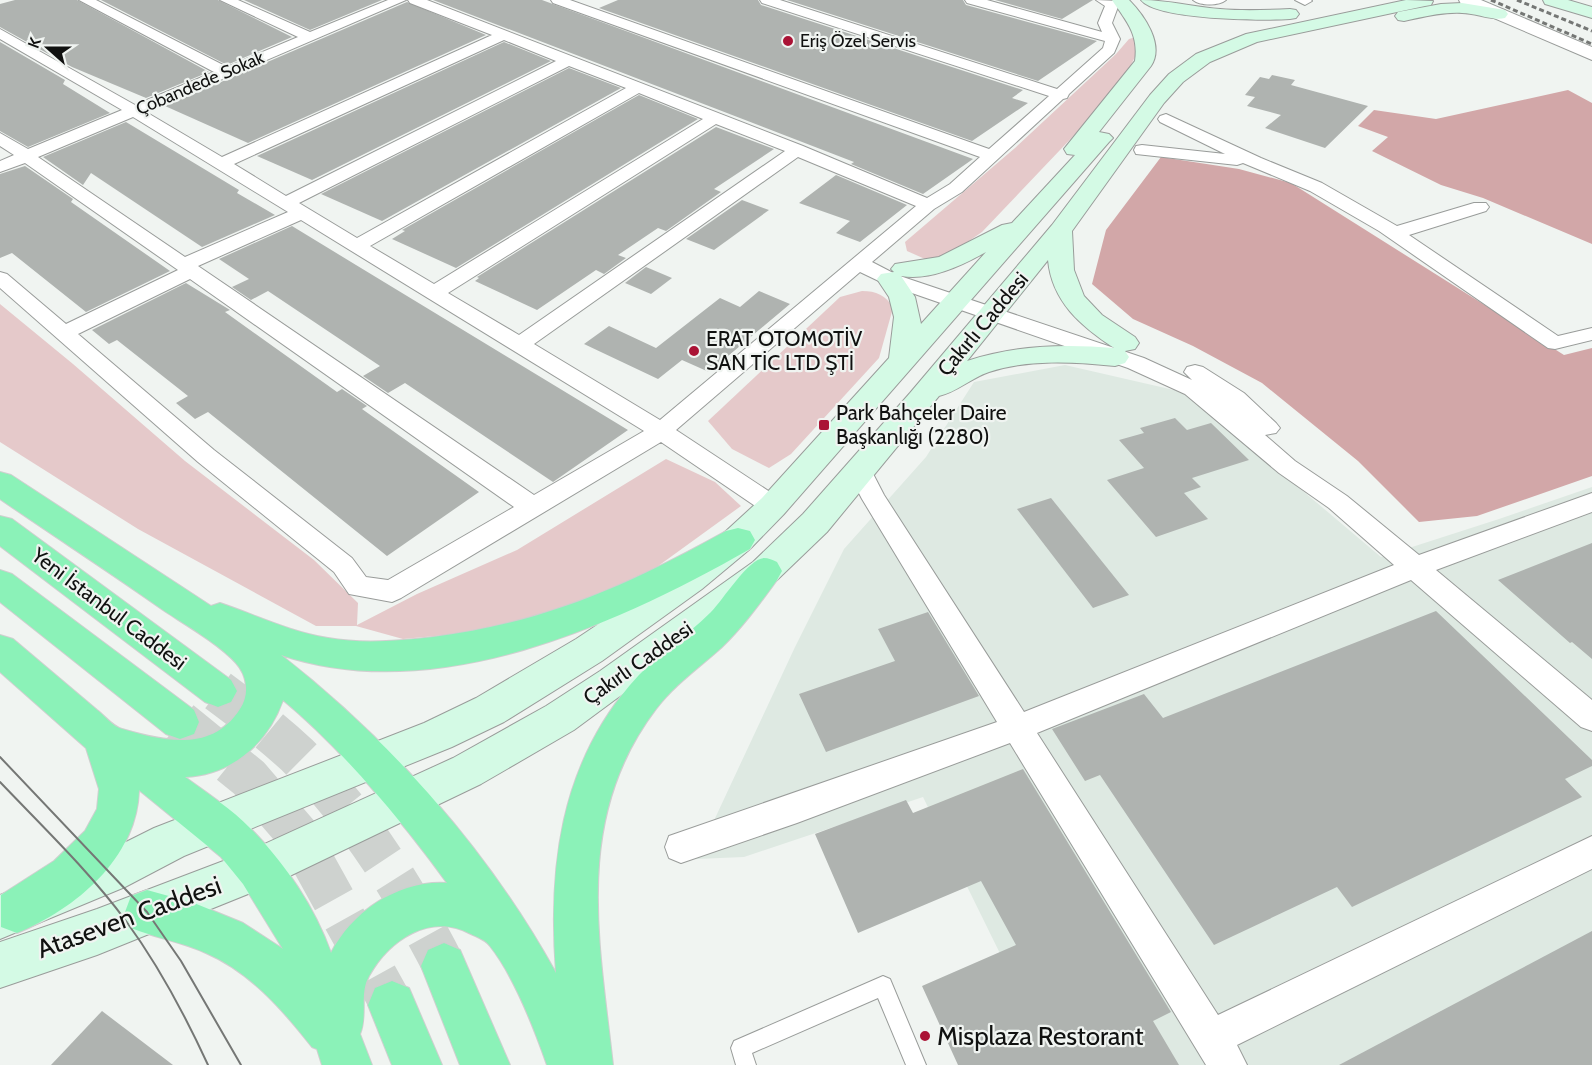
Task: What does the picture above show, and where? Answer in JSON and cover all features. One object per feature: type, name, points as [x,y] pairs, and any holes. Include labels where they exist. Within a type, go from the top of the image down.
[{"type":"highway","points":[[0,483],[249,653],[308,699],[373,761],[448,846],[507,930],[548,1004],[572,1065]]},
{"type":"highway","name":"Yeni İstanbul Caddesi","points":[[0,528],[218,691]]},
{"type":"highway","points":[[156,588],[240,626],[303,647],[330,653],[400,656],[473,647],[519,638],[562,626],[651,588],[738,540]]},
{"type":"highway","points":[[588,1065],[578,962],[575,884],[579,834],[587,800],[617,731],[642,698],[668,671],[718,628],[765,571]]},
{"type":"highway","points":[[0,583],[180,722]]},
{"type":"highway","points":[[0,650],[100,736],[215,824],[258,868],[292,919],[306,945],[344,1054]]},
{"type":"highway","points":[[100,736],[141,754],[192,759],[214,753],[235,741],[255,720],[264,698],[266,685],[262,672],[249,653]]},
{"type":"highway","points":[[8,914],[69,878],[93,852],[116,819],[119,789],[110,755],[100,736]]},
{"type":"highway","points":[[344,1054],[339,1003],[345,975],[360,949],[387,922],[403,912],[428,904],[454,905],[479,913],[507,930]]},
{"type":"highway","points":[[147,912],[196,926],[240,946],[277,974],[344,1054]]},
{"type":"highway","points":[[444,966],[485,1065]]},
{"type":"highway","points":[[392,1005],[417,1065]]},
{"type":"main road","points":[[1120,0],[1133,14],[1143,32],[1146,52],[1144,62],[1079,141],[1070,164],[1077,188],[1116,177],[1172,113]]},
{"type":"main road","points":[[1149,0],[1192,11],[1241,16],[1317,4]]},
{"type":"main road","points":[[1168,0],[1196,7],[1251,12],[1317,4]]},
{"type":"main road","name":"Çakırlı Caddesi","points":[[258,868],[467,771],[560,717],[613,682],[765,571],[815,523],[860,472],[1060,230],[1077,188],[1148,83],[1172,63],[1205,45],[1240,32],[1284,20],[1317,4],[1388,0]]},
{"type":"main road","points":[[1551,0],[1592,13]]},
{"type":"main road","points":[[1197,86],[1204,79],[1242,57],[1273,44],[1438,3],[1499,14]]},
{"type":"main road","name":"Çakırlı Caddesi","points":[[215,824],[438,735],[536,684],[690,580],[738,540],[773,506],[1028,222],[1101,172],[1166,88],[1203,58],[1236,43],[1274,32],[1438,3]]},
{"type":"main road","points":[[903,359],[907,332],[906,307],[897,274],[944,265],[1028,222]]},
{"type":"main road","points":[[1060,230],[1061,269],[1065,286],[1084,315],[1097,325],[1120,350]]},
{"type":"main road","points":[[920,400],[946,381],[972,368],[1050,354],[1120,350]]},
{"type":"main road","name":"Ataseven Caddesi","points":[[8,914],[215,824]]},
{"type":"main road","name":"Ataseven Caddesi","points":[[0,965],[147,912],[258,868]]},
{"type":"street","points":[[86,0],[226,72]]},
{"type":"street","name":"Çobandede Sokak","points":[[0,167],[399,0]]},
{"type":"street","points":[[415,0],[715,117],[928,205]]},
{"type":"street","points":[[558,0],[993,156]]},
{"type":"street","points":[[767,0],[1062,95]]},
{"type":"street","points":[[972,0],[1113,39]]},
{"type":"street","points":[[0,278],[206,456],[343,565],[358,587],[392,591],[661,431],[861,260],[928,205],[956,188],[1062,95],[1109,50],[1113,39],[1105,23],[1112,4],[1103,0]]},
{"type":"street","points":[[1200,0],[1219,0]]},
{"type":"street","points":[[1467,0],[1592,54]]},
{"type":"street","points":[[238,2],[310,37]]},
{"type":"street","points":[[0,33],[134,111],[661,431],[773,506]]},
{"type":"street","points":[[220,164],[504,35]]},
{"type":"street","points":[[64,333],[188,268],[568,60]]},
{"type":"street","points":[[356,246],[638,88]]},
{"type":"street","points":[[1172,113],[1255,162],[1316,187],[1395,233],[1555,343],[1592,334]]},
{"type":"street","points":[[434,293],[715,117]]},
{"type":"street","points":[[0,138],[534,508]]},
{"type":"street","points":[[519,345],[797,150]]},
{"type":"street","points":[[1142,150],[1255,162]]},
{"type":"street","points":[[1395,233],[1480,207]]},
{"type":"street","points":[[861,260],[867,268],[897,274],[1120,350],[1193,389],[1287,467],[1338,502],[1592,718]]},
{"type":"street","points":[[860,472],[874,499],[1219,1051],[1592,852]]},
{"type":"street","points":[[681,847],[1016,728],[1413,568],[1592,502]]},
{"type":"lane","points":[[747,1065],[741,1048],[883,986],[916,1065]]},
{"type":"shaded area","points":[[1136,37],[1136,55],[1119,88],[982,232],[947,256],[925,259],[907,251],[905,242],[1015,148],[1116,54],[1129,39]]},
{"type":"shaded area","points":[[1568,90],[1592,103],[1592,244],[1483,198],[1441,185],[1372,151],[1388,137],[1358,126],[1374,110],[1436,119]]},
{"type":"shaded area","points":[[1161,157],[1239,169],[1291,183],[1564,355],[1592,348],[1592,476],[1477,516],[1419,522],[1358,461],[1262,383],[1193,346],[1133,319],[1092,284],[1106,230]]},
{"type":"shaded area","points":[[862,291],[880,295],[893,308],[879,358],[791,454],[769,468],[732,449],[708,421],[840,297]]},
{"type":"shaded area","points":[[0,304],[185,461],[314,560],[358,603],[357,625],[417,594],[517,550],[666,459],[715,482],[741,506],[654,569],[561,612],[467,633],[403,639],[356,626],[316,626],[138,529],[0,442]]},
{"type":"shaded area","points":[[1065,365],[1187,393],[1381,557],[1592,487],[1592,1065],[1055,1065],[923,797],[744,857],[696,859],[795,647],[844,549],[926,457],[974,382]]},
{"type":"building","points":[[15,0],[77,0],[209,72],[146,98],[72,67],[0,27],[0,4]]},
{"type":"building","points":[[101,0],[218,0],[292,37],[227,65]]},
{"type":"building","points":[[244,0],[382,0],[310,30]]},
{"type":"building","points":[[433,0],[542,0],[973,159],[923,194],[851,164],[854,162]]},
{"type":"building","points":[[618,0],[758,0],[761,5],[1023,90],[1012,98],[1028,103],[972,141],[599,8]]},
{"type":"building","points":[[787,0],[963,0],[966,5],[1097,41],[1038,81]]},
{"type":"building","points":[[995,0],[1093,0],[1062,19]]},
{"type":"building","points":[[407,2],[486,35],[248,143],[165,106]]},
{"type":"building","points":[[0,42],[65,80],[63,84],[110,113],[28,147],[0,131]]},
{"type":"building","points":[[504,42],[551,61],[312,180],[257,156]]},
{"type":"building","points":[[569,68],[621,88],[382,221],[321,194]]},
{"type":"building","points":[[1272,75],[1295,80],[1291,85],[1368,106],[1325,148],[1265,128],[1281,115],[1247,106],[1255,97],[1245,95],[1260,77],[1269,79]]},
{"type":"building","points":[[639,95],[698,119],[456,268],[392,239],[405,231],[402,230]]},
{"type":"building","points":[[126,122],[239,190],[237,193],[275,215],[202,247],[91,173],[83,185],[43,157]]},
{"type":"building","points":[[716,127],[774,149],[714,189],[721,192],[666,231],[658,228],[618,255],[626,258],[604,274],[596,270],[537,310],[475,281],[479,278],[477,277]]},
{"type":"building","points":[[25,166],[73,199],[71,202],[170,271],[86,312],[12,253],[0,258],[0,174]]},
{"type":"building","points":[[836,175],[907,205],[860,242],[836,233],[850,221],[799,203]]},
{"type":"building","points":[[742,200],[769,210],[714,250],[686,239]]},
{"type":"building","points":[[292,226],[628,430],[553,482],[405,383],[388,393],[363,376],[380,366],[268,291],[251,300],[232,287],[249,279],[219,259]]},
{"type":"building","points":[[646,267],[672,278],[651,294],[625,283]]},
{"type":"building","points":[[186,283],[230,310],[225,312],[337,392],[342,389],[367,406],[362,409],[479,492],[387,556],[208,412],[195,419],[176,403],[188,396],[117,340],[109,344],[92,330]]},
{"type":"building","points":[[759,291],[790,304],[709,372],[682,360],[658,379],[584,344],[609,326],[656,348],[720,298],[740,307]]},
{"type":"building","points":[[1175,418],[1187,430],[1211,423],[1249,460],[1192,478],[1201,487],[1184,493],[1208,519],[1156,537],[1107,480],[1144,468],[1119,440],[1144,433],[1140,428]]},
{"type":"building","points":[[1051,498],[1129,595],[1093,608],[1017,509]]},
{"type":"building","points":[[1592,543],[1592,659],[1572,642],[1570,643],[1498,580]]},
{"type":"building","points":[[1436,611],[1592,760],[1592,766],[1565,779],[1582,797],[1352,907],[1337,887],[1214,945],[1100,775],[1085,781],[1052,729],[1144,694],[1163,718]]},
{"type":"building","points":[[928,612],[979,696],[826,752],[799,694],[895,661],[878,629]]},
{"type":"building","points":[[1023,769],[1171,1012],[1153,1021],[1179,1065],[958,1065],[922,986],[1016,945],[981,881],[858,933],[815,834],[906,800],[913,813]]},
{"type":"building","points":[[1592,931],[1592,1065],[1339,1065]]},
{"type":"building","points":[[102,1011],[173,1065],[51,1065]]},
{"type":"tunnel","points":[[218,691],[297,755],[340,803],[379,855],[413,909],[444,966]]},
{"type":"tunnel","points":[[180,722],[249,778],[298,835],[392,1005]]},
{"type":"tram line","points":[[0,757],[147,912],[181,961],[241,1065]]},
{"type":"tram line","points":[[0,782],[81,867],[126,921],[150,955],[171,991],[208,1065]]},
{"type":"railway","points":[[1491,0],[1592,44]]},
{"type":"railway","points":[[1517,0],[1592,31]]},
{"type":"place","name":"Eriş Özel Servis","points":[[788,41]]},
{"type":"place","name":"ERAT OTOMOTİV SAN TİC LTD ŞTİ","points":[[694,351]]},
{"type":"place","name":"Park Bahçeler Dai̇re Başkanlığı (2280)","points":[[824,425]]},
{"type":"place","name":"Misplaza Restorant","points":[[925,1036]]}]
